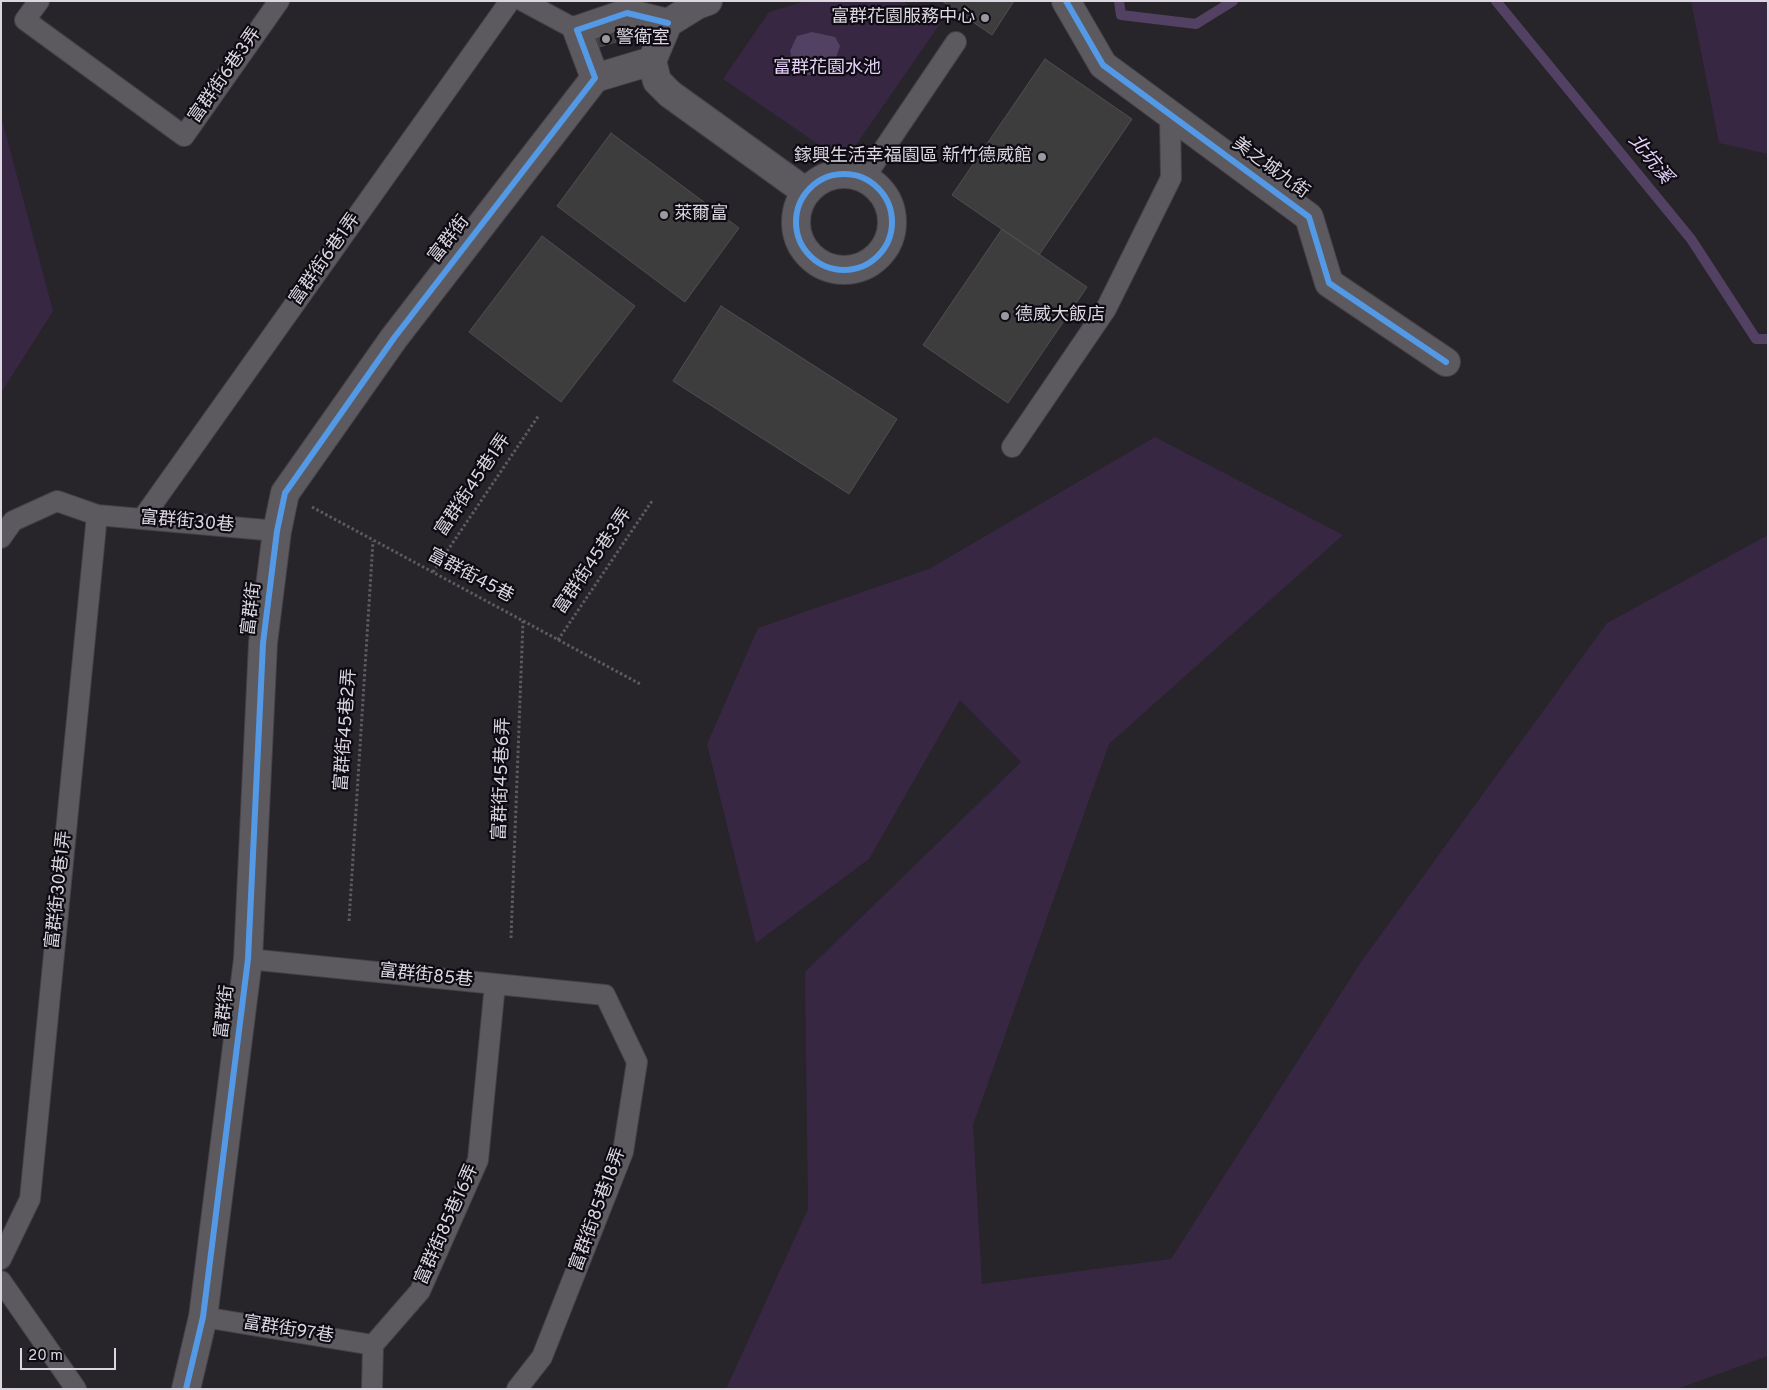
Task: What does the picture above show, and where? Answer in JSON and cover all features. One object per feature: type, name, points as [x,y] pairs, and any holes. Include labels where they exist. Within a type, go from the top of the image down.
[{"type":"street","points":[[708,1],[697,5],[668,23],[652,61],[657,81],[670,94],[806,192]]},
{"type":"street","name":"美之城九街","points":[[1066,1],[1103,65],[1309,217],[1329,283],[1446,362]]},
{"type":"street","points":[[652,61],[595,78],[577,30],[628,14],[668,23]]},
{"type":"street","name":"富群街","points":[[186,1389],[203,1317],[248,958],[263,643],[277,531],[285,493],[394,338],[595,78]]},
{"type":"street","points":[[850,173],[865,177],[879,187],[888,200],[892,216],[892,232],[885,248],[875,260],[861,267],[846,270],[831,268],[816,261],[805,251],[798,237],[796,221],[798,206],[806,192],[818,181],[833,174],[850,173]]},
{"type":"lane","name":"富群街6巷3弄","points":[[39,1],[25,20],[184,136],[279,1]]},
{"type":"lane","name":"富群街6巷1弄","points":[[142,519],[510,1]]},
{"type":"lane","points":[[522,1],[577,30]]},
{"type":"lane","points":[[865,177],[956,42]]},
{"type":"lane","points":[[1012,447],[1106,309],[1171,178],[1170,115]]},
{"type":"lane","name":"富群街30巷","points":[[1,538],[13,520],[57,501],[97,515],[277,531]]},
{"type":"lane","name":"富群街30巷1弄","points":[[1,1259],[30,1199],[97,515]]},
{"type":"lane","name":"富群街85巷","points":[[248,958],[605,995]]},
{"type":"lane","name":"富群街85巷16弄","points":[[373,1345],[420,1291],[478,1160],[495,984]]},
{"type":"lane","name":"富群街85巷18弄","points":[[517,1389],[542,1357],[622,1152],[637,1062],[605,995]]},
{"type":"lane","points":[[1,1281],[76,1389]]},
{"type":"lane","name":"富群街97巷","points":[[203,1317],[373,1345]]},
{"type":"lane","points":[[372,1389],[373,1345]]},
{"type":"green space","name":"富群花園水池","points":[[806,1],[902,1],[940,24],[844,162],[723,79],[769,12]]},
{"type":"green space","points":[[1691,1],[1768,1],[1768,154],[1719,143]]},
{"type":"green space","points":[[1,116],[53,311],[1,393]]},
{"type":"green space","points":[[1155,437],[1343,535],[1109,744],[973,1125],[982,1284],[1171,1259],[1361,962],[1607,623],[1768,535],[1768,1356],[1677,1389],[726,1389],[808,1209],[805,972],[1021,762],[960,700],[869,859],[756,943],[707,744],[758,628],[929,569]]},
{"type":"shaded area","points":[[812,32],[835,37],[840,46],[832,69],[822,75],[807,75],[793,64],[790,51],[797,36]]},
{"type":"building","name":"富群花園服務中心","points":[[942,1],[1014,1],[992,35]]},
{"type":"building","name":"警衛室","points":[[612,31],[616,42],[599,47],[596,36]]},
{"type":"building","name":"鎵興生活幸福園區 新竹德威館","points":[[1045,59],[1132,119],[1039,255],[952,195]]},
{"type":"building","points":[[611,133],[739,228],[685,302],[557,206]]},
{"type":"building","name":"德威大飯店","points":[[1002,229],[1087,287],[1008,403],[923,345]]},
{"type":"building","points":[[542,236],[635,306],[561,402],[469,332]]},
{"type":"building","points":[[721,306],[897,419],[849,494],[673,381]]},
{"type":"waterway","name":"北坑溪","points":[[1119,1],[1121,15],[1196,24],[1233,1]]},
{"type":"waterway","name":"北坑溪","points":[[1496,1],[1691,239],[1756,339],[1768,339]]},
{"type":"cycle path","points":[[1066,1],[1103,65],[1309,217],[1329,283],[1446,362]]},
{"type":"cycle path","points":[[186,1389],[203,1317],[248,959],[263,643],[277,531],[285,493],[394,338],[595,78],[577,30],[627,13],[668,23]]},
{"type":"cycle path","points":[[844,174],[862,177],[878,188],[889,204],[892,222],[889,240],[878,256],[862,267],[844,270],[826,267],[810,256],[799,240],[796,222],[799,204],[810,188],[826,177],[844,174]]},
{"type":"place","name":"富群花園服務中心","points":[[985,18]]},
{"type":"place","name":"警衛室","points":[[606,39]]},
{"type":"place","name":"鎵興生活幸福園區 新竹德威館","points":[[1042,157]]},
{"type":"place","name":"萊爾富","points":[[664,215]]},
{"type":"place","name":"德威大飯店","points":[[1005,316]]}]
